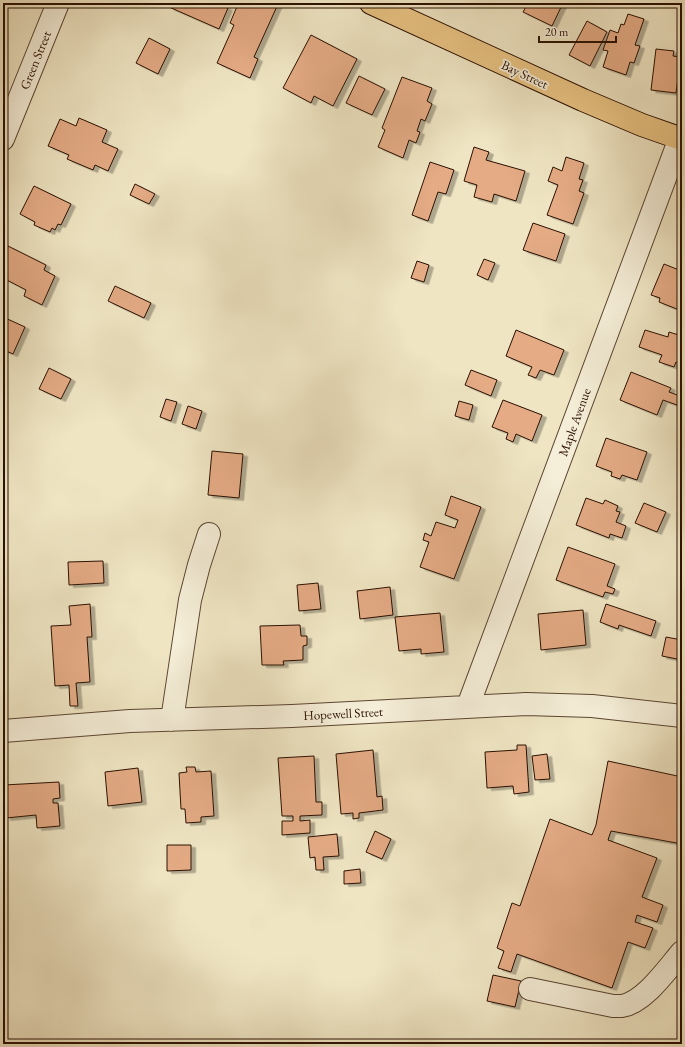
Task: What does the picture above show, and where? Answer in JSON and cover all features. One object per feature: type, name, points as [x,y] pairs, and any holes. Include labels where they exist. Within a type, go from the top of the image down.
[{"type":"main road","name":"Bay Street","points":[[371,3],[583,100],[642,125],[681,138]]},
{"type":"street","name":"Green Street","points":[[3,139],[58,3]]},
{"type":"street","name":"Maple Avenue","points":[[468,706],[681,138]]},
{"type":"street","points":[[172,720],[190,600],[209,534]]},
{"type":"street","name":"Hopewell Street","points":[[3,731],[89,724],[292,716],[526,704],[599,706],[682,716]]},
{"type":"street","points":[[530,989],[613,1006],[622,1006],[631,1003],[645,993],[682,952]]},
{"type":"green space","points":[[381,1040],[453,1044],[367,1044]]},
{"type":"building","points":[[170,3],[216,3],[228,8],[219,29],[169,7]]},
{"type":"building","points":[[244,3],[278,4],[254,57],[258,59],[250,78],[217,63],[234,25],[230,23],[238,4],[243,6]]},
{"type":"building","points":[[528,3],[563,3],[552,26],[523,12]]},
{"type":"building","points":[[628,14],[644,19],[635,45],[640,46],[634,63],[630,62],[626,75],[603,67],[608,51],[603,50],[610,30],[618,33],[621,24],[624,25]]},
{"type":"building","points":[[587,21],[607,32],[590,66],[569,55]]},
{"type":"building","points":[[311,35],[357,59],[333,106],[314,96],[311,103],[283,88]]},
{"type":"building","points":[[149,38],[170,49],[158,74],[136,63]]},
{"type":"building","points":[[656,49],[674,51],[673,56],[681,57],[676,93],[651,90]]},
{"type":"building","points":[[359,76],[385,89],[372,115],[346,103]]},
{"type":"building","points":[[402,77],[432,88],[427,101],[432,104],[425,121],[421,119],[417,131],[420,132],[416,143],[409,140],[403,158],[378,147],[385,130],[382,128]]},
{"type":"building","points":[[79,118],[107,130],[102,142],[118,149],[108,171],[95,165],[93,170],[67,159],[69,155],[48,146],[60,119],[76,126]]},
{"type":"building","points":[[474,147],[489,152],[486,160],[525,171],[516,201],[494,194],[492,202],[474,197],[477,185],[464,181]]},
{"type":"building","points":[[566,157],[584,163],[579,179],[583,180],[579,191],[584,193],[573,224],[547,215],[558,185],[548,181],[553,167],[562,171]]},
{"type":"building","points":[[430,162],[454,170],[446,194],[438,192],[428,221],[412,215]]},
{"type":"building","points":[[135,184],[155,194],[149,204],[130,195]]},
{"type":"building","points":[[34,186],[71,204],[61,225],[58,224],[55,230],[52,228],[50,232],[34,225],[35,222],[20,214]]},
{"type":"building","points":[[533,223],[565,234],[556,261],[523,250]]},
{"type":"building","points":[[8,246],[46,265],[44,270],[55,276],[42,305],[24,296],[26,290],[3,278],[3,258]]},
{"type":"building","points":[[484,259],[495,263],[488,280],[477,275]]},
{"type":"building","points":[[417,261],[429,265],[424,282],[411,278]]},
{"type":"building","points":[[664,264],[679,270],[681,266],[682,267],[682,311],[659,302],[660,298],[651,295]]},
{"type":"building","points":[[115,286],[151,303],[144,318],[108,301]]},
{"type":"building","points":[[3,317],[25,327],[13,354],[4,350],[3,353]]},
{"type":"building","points":[[516,330],[564,350],[554,375],[540,370],[536,378],[528,375],[532,367],[506,356]]},
{"type":"building","points":[[645,330],[668,337],[669,332],[682,336],[682,364],[676,362],[674,367],[659,362],[662,355],[639,347]]},
{"type":"building","points":[[49,368],[71,379],[61,399],[39,389]]},
{"type":"building","points":[[471,370],[497,380],[491,396],[465,385]]},
{"type":"building","points":[[631,372],[671,388],[669,392],[680,396],[677,405],[663,400],[657,415],[620,400]]},
{"type":"building","points":[[166,399],[177,402],[171,421],[160,417]]},
{"type":"building","points":[[503,400],[542,415],[532,441],[516,434],[513,442],[506,439],[508,433],[492,427]]},
{"type":"building","points":[[459,401],[473,405],[469,420],[455,416]]},
{"type":"building","points":[[188,406],[202,411],[196,429],[182,424]]},
{"type":"building","points":[[606,438],[647,452],[637,480],[622,475],[620,479],[611,476],[612,472],[596,466]]},
{"type":"building","points":[[212,451],[243,454],[239,498],[208,495]]},
{"type":"building","points":[[451,496],[481,507],[454,579],[420,567],[429,542],[423,540],[425,533],[431,536],[436,522],[455,528],[458,520],[445,515]]},
{"type":"building","points":[[586,498],[603,504],[605,500],[618,506],[616,511],[620,512],[616,522],[626,526],[622,538],[610,534],[609,538],[576,525]]},
{"type":"building","points":[[644,503],[666,512],[657,532],[635,523]]},
{"type":"building","points":[[568,547],[615,564],[607,586],[615,589],[613,594],[605,592],[603,597],[556,580]]},
{"type":"building","points":[[103,561],[104,583],[69,585],[68,562]]},
{"type":"building","points":[[318,583],[321,609],[299,611],[297,585]]},
{"type":"building","points":[[390,587],[393,615],[360,619],[357,591]]},
{"type":"building","points":[[90,604],[92,637],[87,637],[90,682],[76,683],[78,706],[70,706],[69,685],[55,686],[51,626],[71,625],[69,606]]},
{"type":"building","points":[[606,604],[656,621],[651,636],[619,625],[618,629],[600,622]]},
{"type":"building","points":[[583,610],[586,645],[541,650],[538,614]]},
{"type":"building","points":[[440,613],[444,652],[421,654],[421,649],[399,651],[395,617]]},
{"type":"building","points":[[300,625],[301,636],[307,636],[307,645],[303,646],[303,660],[283,661],[284,665],[262,665],[260,626]]},
{"type":"building","points":[[666,637],[682,640],[682,660],[662,656]]},
{"type":"building","points":[[517,745],[526,745],[529,792],[514,794],[513,786],[487,788],[485,752],[517,750]]},
{"type":"building","points":[[373,750],[377,797],[382,796],[383,810],[359,813],[359,818],[353,819],[353,813],[341,814],[336,754]]},
{"type":"building","points":[[547,754],[550,779],[535,780],[532,756]]},
{"type":"building","points":[[314,756],[316,802],[322,802],[322,815],[300,816],[300,821],[310,820],[310,833],[282,835],[282,821],[293,821],[293,816],[282,816],[278,758]]},
{"type":"building","points":[[608,761],[682,777],[682,844],[611,831],[608,840],[657,858],[642,897],[663,905],[657,922],[637,915],[635,922],[653,928],[645,948],[628,942],[612,988],[517,954],[511,972],[498,968],[504,951],[497,948],[512,903],[520,906],[550,819],[592,835],[596,825]]},
{"type":"building","points":[[186,767],[195,767],[196,772],[211,771],[214,816],[201,817],[201,822],[186,823],[185,809],[181,809],[179,773],[187,772]]},
{"type":"building","points":[[138,768],[142,802],[108,806],[105,772]]},
{"type":"building","points":[[59,782],[60,798],[53,799],[53,803],[58,803],[60,826],[37,828],[36,815],[6,818],[4,785]]},
{"type":"building","points":[[375,831],[391,839],[382,859],[366,852]]},
{"type":"building","points":[[337,834],[339,856],[323,857],[324,870],[316,870],[315,857],[310,858],[308,837]]},
{"type":"building","points":[[167,845],[191,845],[191,870],[167,871]]},
{"type":"building","points":[[360,869],[361,883],[344,884],[344,871]]},
{"type":"building","points":[[493,975],[521,981],[515,1007],[487,1001]]}]
